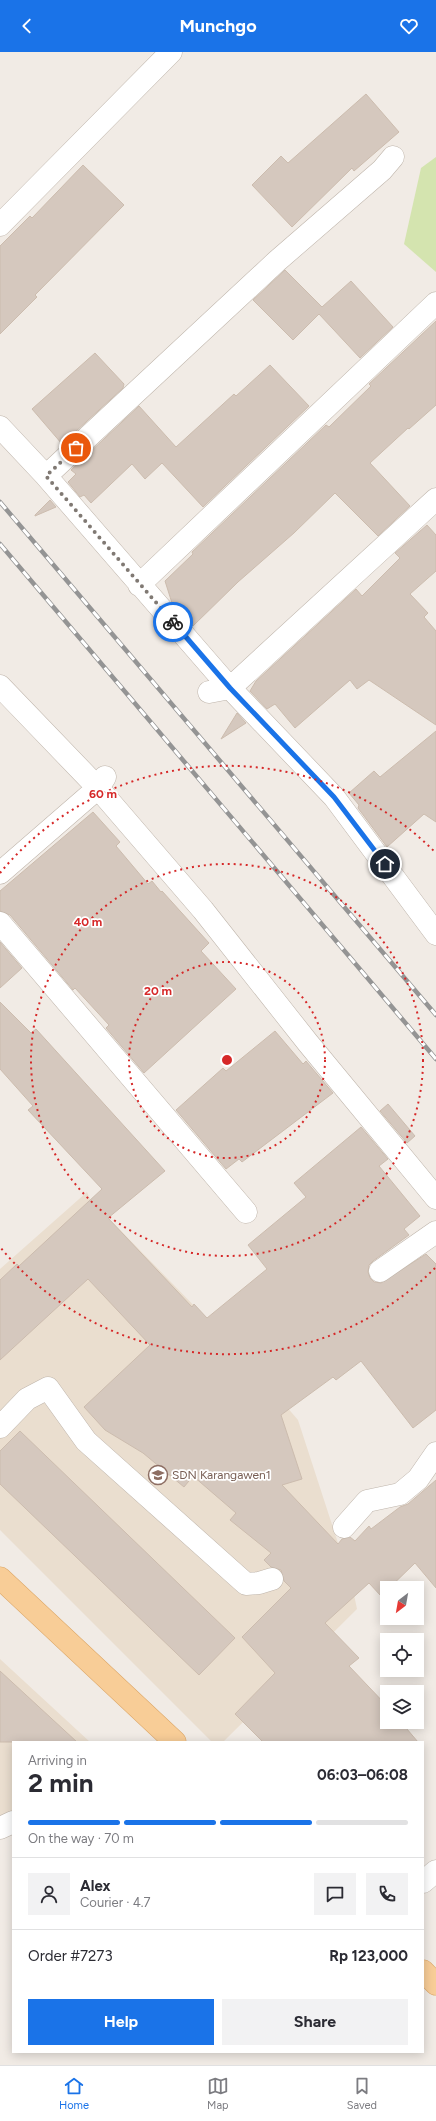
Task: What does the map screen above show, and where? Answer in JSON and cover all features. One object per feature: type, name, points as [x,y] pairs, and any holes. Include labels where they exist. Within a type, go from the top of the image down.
[{"type":"main road","points":[[0,1578],[167,1740]]},
{"type":"main road","points":[[424,1972],[436,1984]]},
{"type":"street","points":[[0,225],[171,52]]},
{"type":"street","points":[[46,476],[277,261],[382,170],[393,157]]},
{"type":"street","points":[[139,585],[436,303]]},
{"type":"street","points":[[0,427],[46,476],[139,585],[220,690],[334,797],[436,934]]},
{"type":"street","points":[[220,690],[436,499]]},
{"type":"street","points":[[0,686],[102,781],[308,1043],[436,1198]]},
{"type":"street","points":[[0,873],[102,781]]},
{"type":"street","points":[[0,923],[246,1212]]},
{"type":"street","points":[[380,1271],[436,1232]]},
{"type":"street","points":[[0,1427],[27,1398],[48,1388],[86,1441],[246,1584],[259,1583],[272,1579]]},
{"type":"street","points":[[344,1527],[367,1501],[400,1494],[418,1478],[436,1454]]},
{"type":"street","points":[[0,1828],[12,1822]]},
{"type":"street","points":[[424,1881],[436,1871]]},
{"type":"shaded area","name":"SDN Karangawen1","points":[[87,1192],[90,1199],[244,1357],[298,1420],[338,1543],[345,1552],[357,1609],[224,1741],[211,1741],[0,1530],[0,1269]]},
{"type":"shaded area","points":[[0,1659],[89,1741],[12,1741],[12,1820],[0,1827]]},
{"type":"green space","points":[[436,157],[436,272],[404,244],[421,168]]},
{"type":"building","points":[[366,94],[399,132],[354,171],[352,168],[292,227],[252,185],[281,156],[288,163]]},
{"type":"building","points":[[83,165],[124,205],[35,295],[37,297],[0,334],[0,246],[30,216],[32,218]]},
{"type":"building","points":[[285,270],[322,307],[351,281],[393,327],[360,358],[319,314],[293,340],[253,300]]},
{"type":"building","points":[[436,321],[436,405],[409,429],[408,428],[370,463],[410,506],[378,536],[335,493],[294,533],[238,582],[193,626],[172,603],[165,581],[193,554],[192,552],[326,425],[329,427],[371,386],[369,384]]},
{"type":"building","points":[[95,353],[124,384],[123,388],[62,444],[32,409]]},
{"type":"building","points":[[270,365],[309,406],[203,507],[162,463],[145,479],[132,464],[91,503],[84,495],[80,497],[68,482],[76,474],[71,470],[139,406],[176,447],[234,394],[236,396]]},
{"type":"building","points":[[50,500],[56,507],[35,516],[35,515]]},
{"type":"building","points":[[427,525],[436,535],[436,571],[410,594],[428,613],[424,617],[436,631],[436,725],[369,680],[357,689],[350,680],[295,728],[275,704],[267,709],[250,691],[256,681],[356,589],[362,596],[400,558],[395,553]]},
{"type":"building","points":[[237,713],[246,723],[221,739]]},
{"type":"building","points":[[436,731],[436,822],[424,814],[387,847],[358,808],[359,805],[349,793],[374,771],[380,777]]},
{"type":"building","points":[[93,812],[120,842],[116,846],[148,884],[152,881],[209,943],[201,951],[236,989],[144,1073],[106,1028],[109,1025],[75,988],[73,990],[10,915],[0,911],[0,891]]},
{"type":"building","points":[[0,942],[22,968],[0,988]]},
{"type":"building","points":[[0,1002],[31,1033],[36,1029],[165,1171],[108,1218],[192,1307],[194,1304],[207,1318],[267,1269],[248,1245],[306,1197],[294,1183],[361,1127],[388,1159],[379,1166],[420,1216],[404,1229],[409,1235],[373,1261],[369,1265],[368,1272],[370,1278],[374,1282],[381,1283],[426,1254],[436,1264],[436,1410],[413,1428],[361,1361],[336,1380],[333,1377],[281,1415],[302,1479],[282,1485],[338,1544],[342,1539],[350,1537],[355,1541],[369,1526],[371,1529],[400,1507],[408,1504],[436,1480],[436,1588],[415,1563],[396,1581],[380,1581],[380,1595],[369,1583],[325,1623],[359,1658],[349,1666],[380,1699],[380,1729],[407,1729],[417,1741],[262,1741],[235,1714],[275,1673],[242,1637],[291,1588],[284,1581],[281,1570],[271,1567],[264,1560],[271,1553],[230,1520],[236,1513],[193,1476],[184,1487],[143,1453],[105,1430],[84,1407],[150,1345],[88,1279],[0,1360],[0,1280],[17,1264],[19,1266],[102,1189],[28,1110],[33,1106],[0,1069]]},
{"type":"building","points":[[275,1031],[303,1064],[306,1061],[333,1093],[242,1162],[239,1159],[226,1169],[176,1110],[223,1068],[226,1071]]},
{"type":"building","points":[[388,1104],[415,1136],[407,1143],[380,1111]]},
{"type":"building","points":[[20,1431],[235,1638],[199,1675],[0,1484],[0,1451]]},
{"type":"building","points":[[0,1671],[76,1741],[12,1741],[0,1742]]},
{"type":"railway","points":[[0,502],[436,1015]]},
{"type":"railway","points":[[0,544],[436,1059]]},
{"type":"way so far","points":[[76,448],[46,476],[139,585],[173,622]]},
{"type":"place","name":"SDN Karangawen1","points":[[158,1475]]},
{"type":"route","points":[[173,622],[230,688],[334,797],[385,864]]}]
